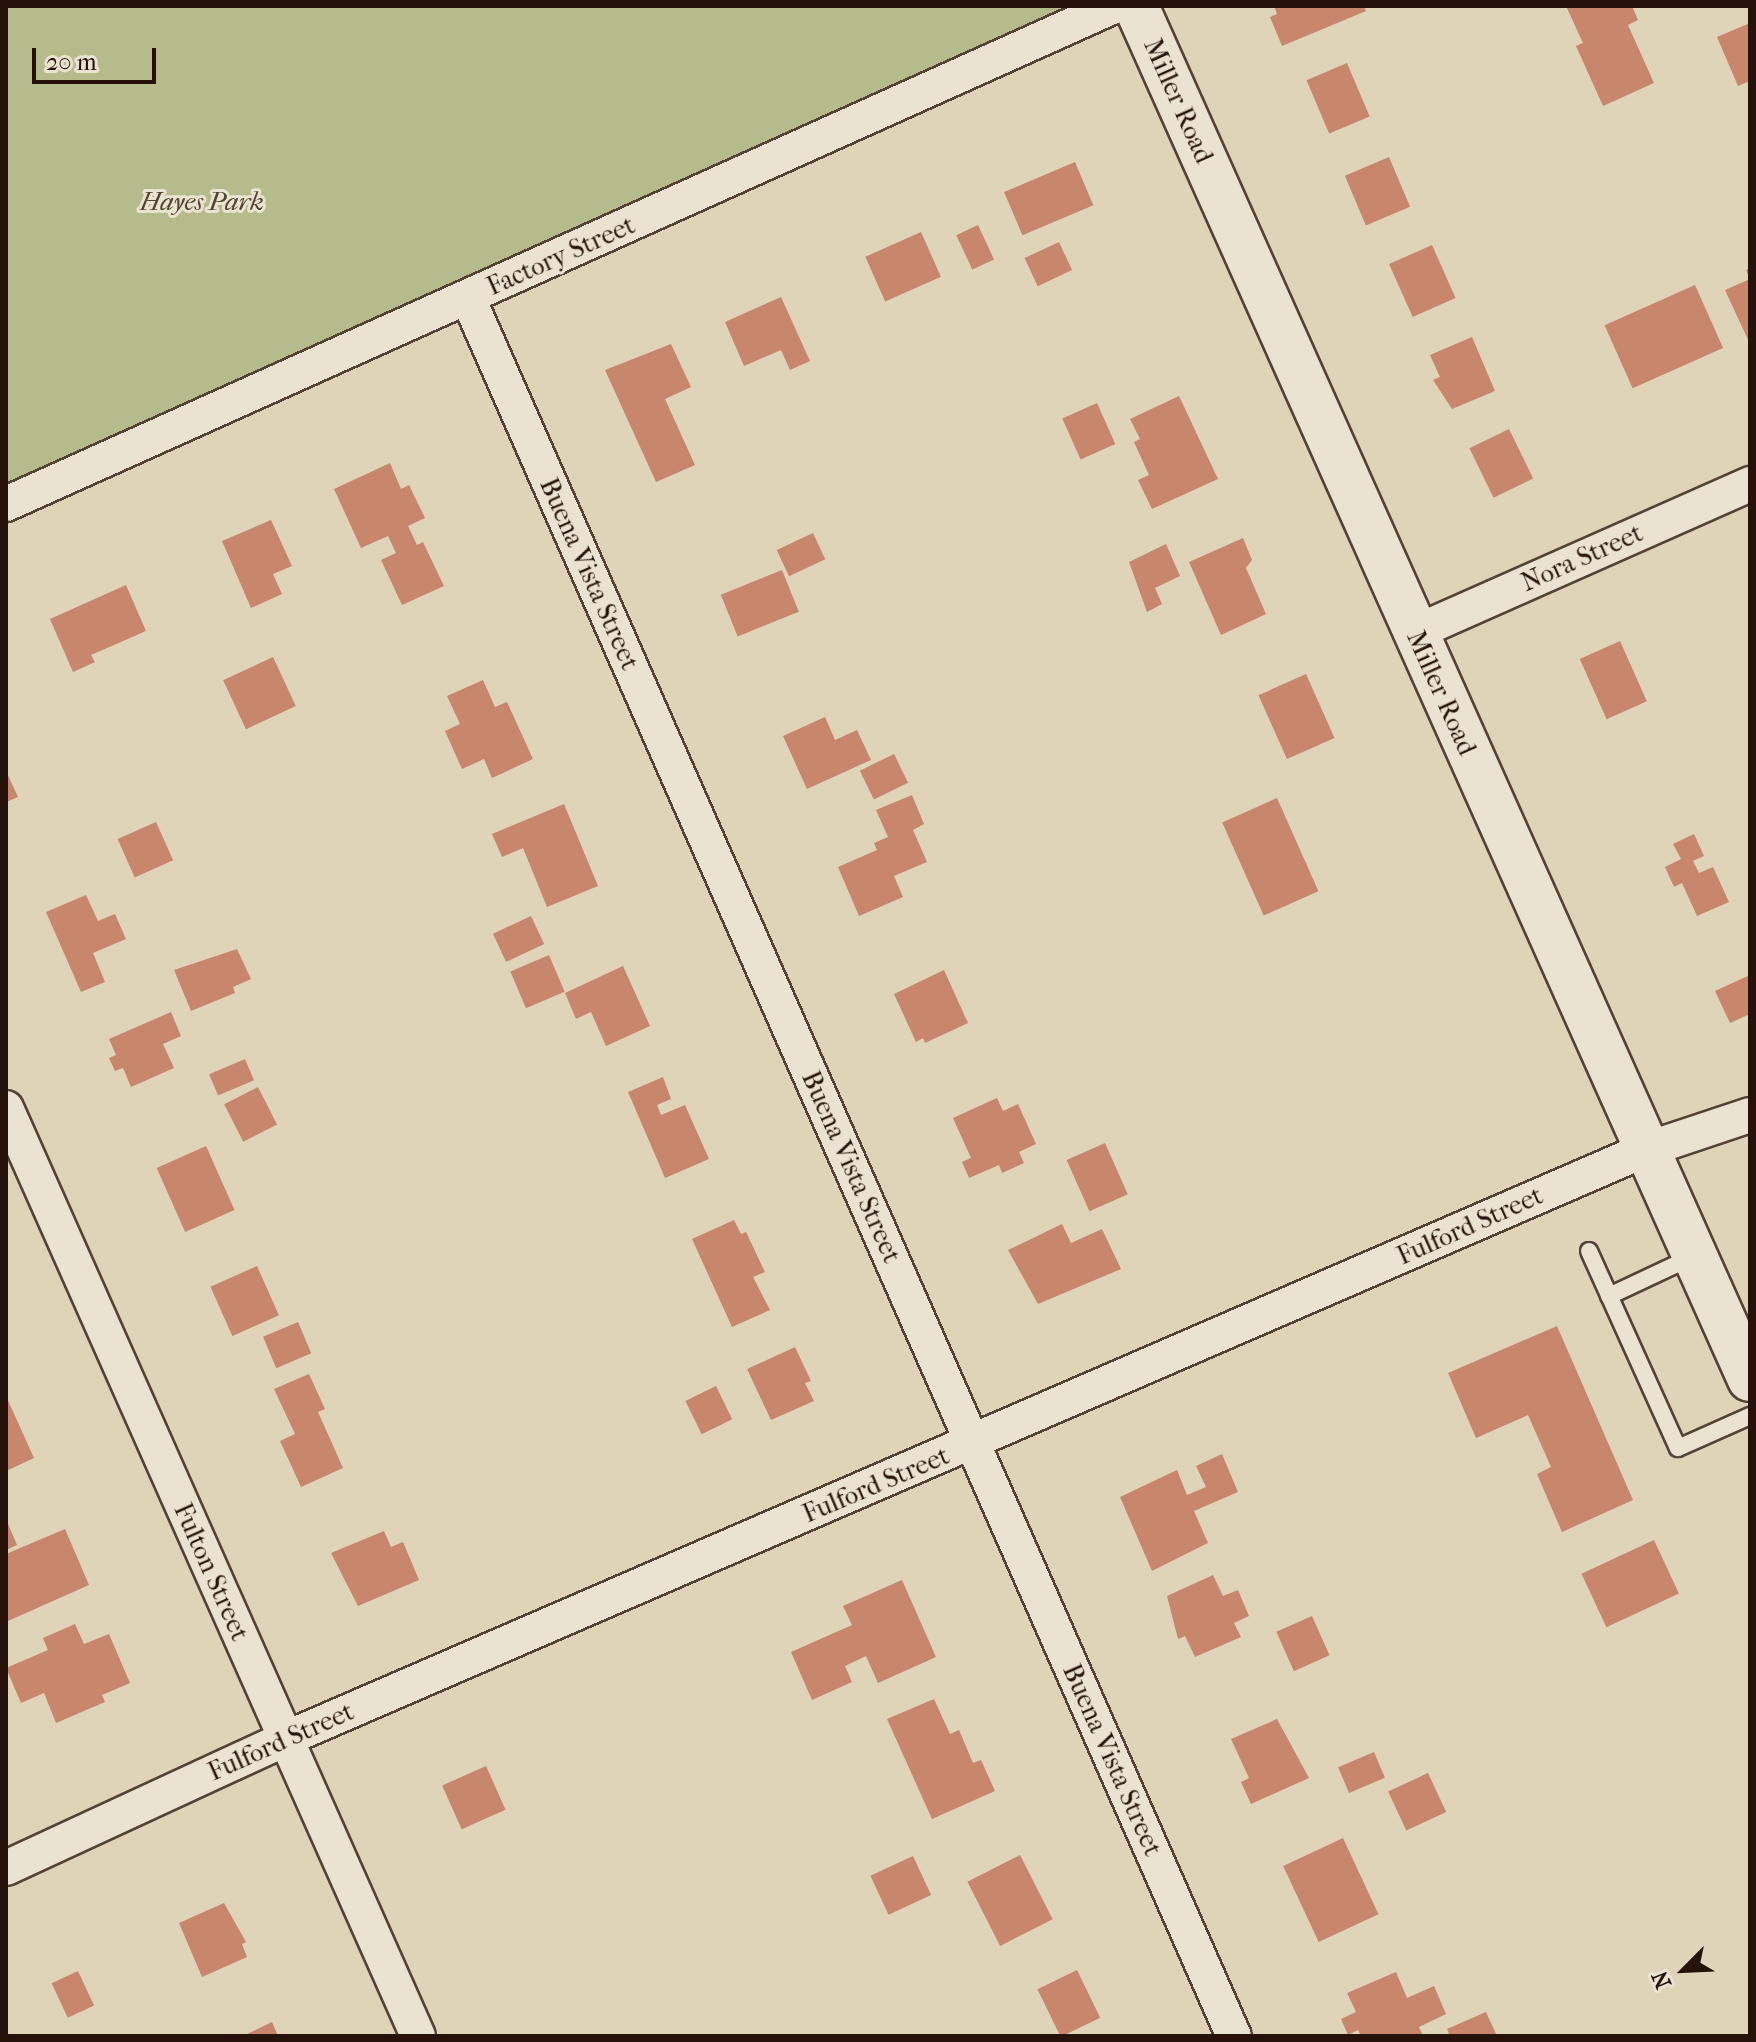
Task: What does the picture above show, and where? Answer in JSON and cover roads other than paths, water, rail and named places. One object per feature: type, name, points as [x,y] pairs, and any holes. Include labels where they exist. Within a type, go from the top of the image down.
[{"type":"street","name":"Factory Street","points":[[6,504],[1114,6]]},
{"type":"street","name":"Miller Road","points":[[1136,6],[1750,1379]]},
{"type":"street","name":"Buena Vista Street","points":[[468,298],[1234,2036]]},
{"type":"street","name":"Nora Street","points":[[1414,633],[1750,484]]},
{"type":"street","name":"Fulton Street","points":[[6,1108],[418,2036]]},
{"type":"street","name":"Fulford Street","points":[[6,1868],[285,1739],[1645,1150],[1750,1115]]},
{"type":"lane","points":[[1589,1251],[1678,1448],[1750,1416]]},
{"type":"lane","points":[[1609,1296],[1694,1256]]},
{"type":"park label","name":"Hayes Park","points":[[202,202]]}]
